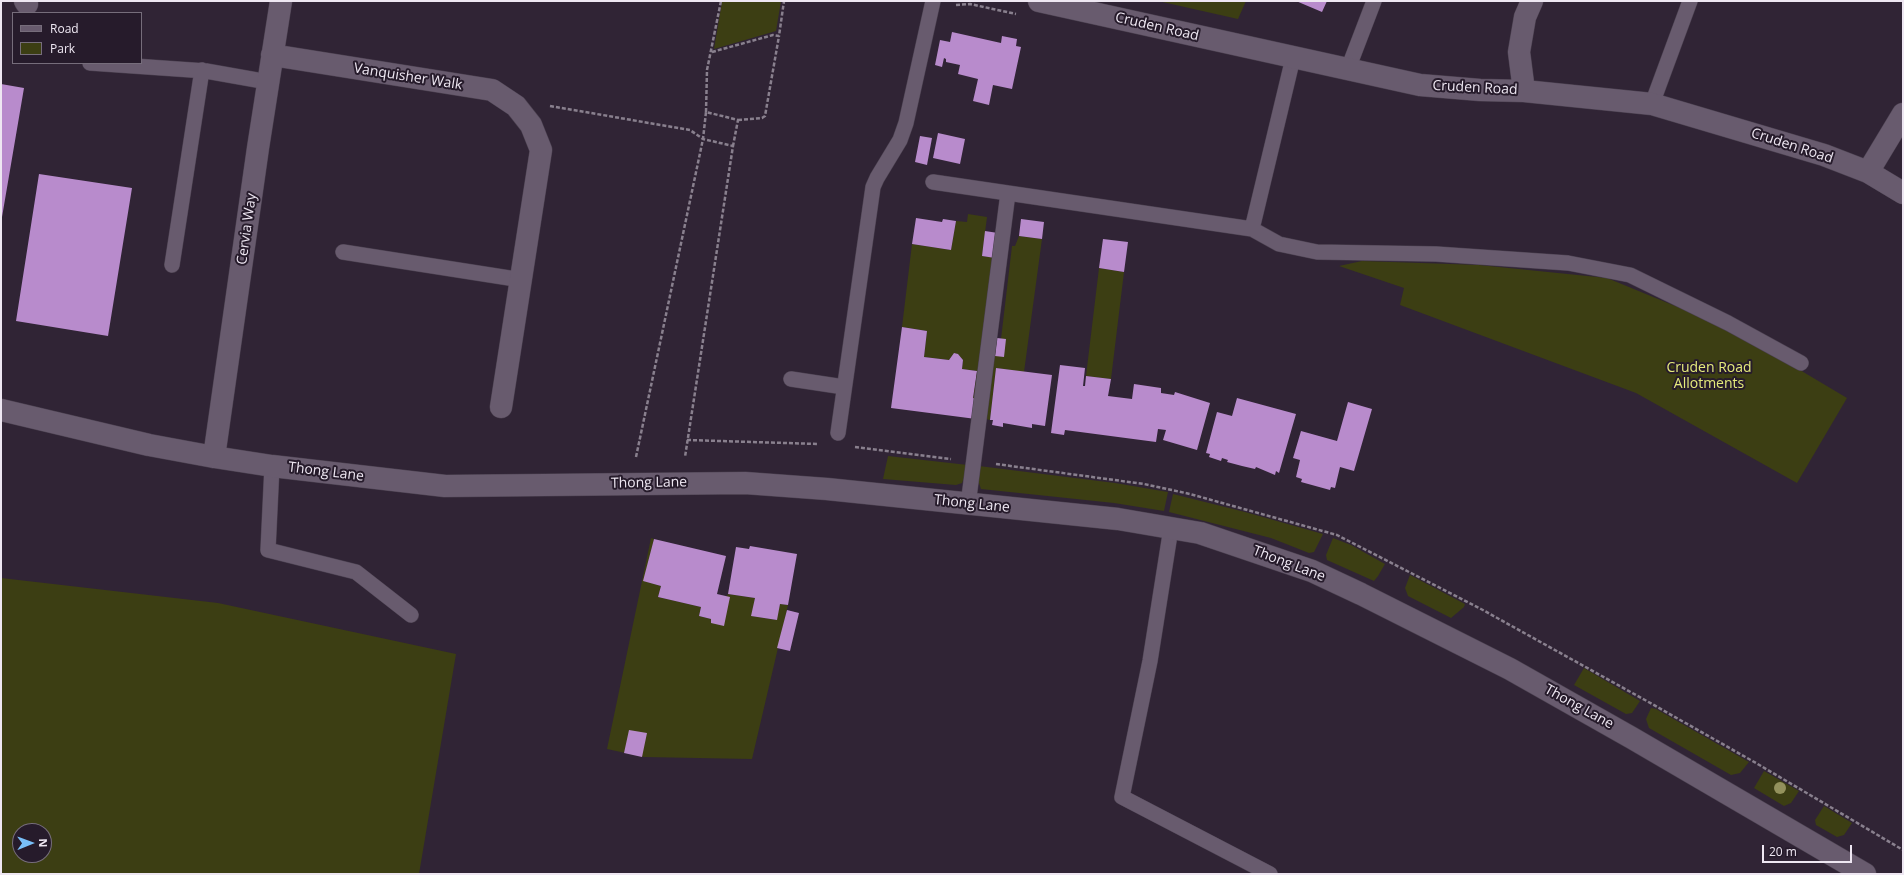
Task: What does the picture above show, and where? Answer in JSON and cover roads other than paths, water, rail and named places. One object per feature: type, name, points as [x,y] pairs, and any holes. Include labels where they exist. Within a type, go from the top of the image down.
[{"type":"street","name":"Cervia Way","points":[[214,457],[281,1]]},
{"type":"street","name":"Cruden Road","points":[[1039,1],[1420,85],[1480,90],[1524,91],[1652,104],[1824,155],[1868,172],[1903,193]]},
{"type":"street","points":[[1524,91],[1519,52],[1525,17],[1532,1]]},
{"type":"street","name":"Vanquisher Walk","points":[[272,55],[492,90],[516,106],[531,125],[542,150],[522,280],[500,407]]},
{"type":"street","points":[[1868,172],[1903,114]]},
{"type":"street","name":"Thong Lane","points":[[1,410],[148,445],[214,457],[272,466],[445,486],[745,483],[1118,518],[1200,533],[1251,549],[1312,571],[1510,669],[1632,738],[1865,874]]},
{"type":"lane","points":[[838,434],[873,187],[900,140],[906,123],[933,1]]},
{"type":"lane","points":[[1348,69],[1374,1]]},
{"type":"lane","points":[[1652,104],[1690,1]]},
{"type":"lane","points":[[1252,229],[1293,58]]},
{"type":"lane","points":[[106,64],[202,70],[268,82]]},
{"type":"lane","points":[[172,265],[202,70]]},
{"type":"lane","points":[[933,182],[1252,229],[1279,244],[1317,252],[1436,254],[1568,263],[1630,275],[1728,323],[1801,363]]},
{"type":"lane","points":[[968,505],[1008,193]]},
{"type":"lane","points":[[344,252],[522,280]]},
{"type":"lane","points":[[791,379],[844,387]]},
{"type":"lane","points":[[272,466],[268,550],[356,572],[411,615]]},
{"type":"lane","points":[[1171,528],[1150,661],[1122,797],[1270,874]]},
{"type":"park label","name":"Cruden Road Allotments","points":[[1709,376]]}]
